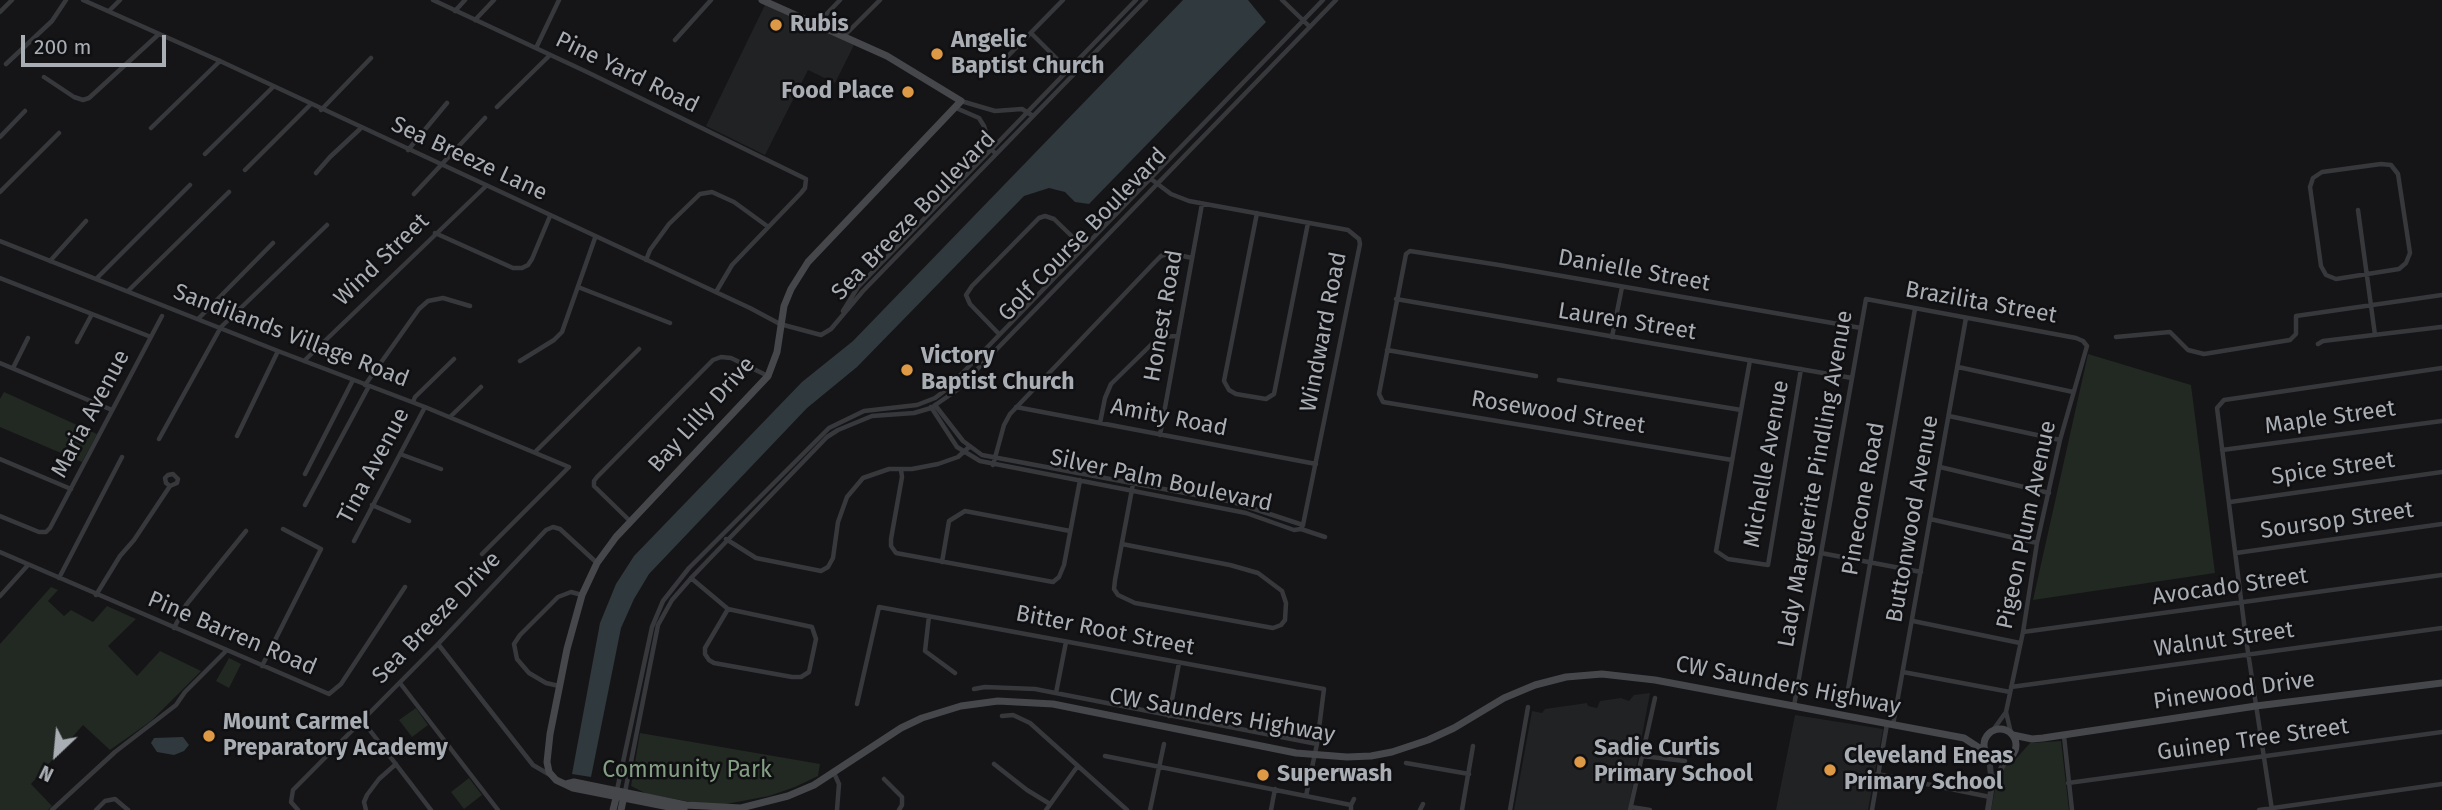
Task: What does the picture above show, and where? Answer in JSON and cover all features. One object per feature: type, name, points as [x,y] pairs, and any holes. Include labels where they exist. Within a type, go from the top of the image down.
[{"type":"main road","points":[[762,0],[900,63],[959,105]]},
{"type":"main road","name":"Bay Lilly Drive","points":[[551,775],[547,754],[559,686],[582,595],[597,563],[629,521],[768,376],[777,352],[786,299],[808,262],[959,105]]},
{"type":"main road","name":"CW Saunders Highway","points":[[551,775],[573,788],[674,803],[741,808],[788,796],[834,773],[901,728],[944,710],[998,701],[1062,706],[1315,755],[1359,757],[1410,747],[1441,735],[1504,698],[1530,687],[1584,675],[1632,676],[1964,738],[1991,732]]},
{"type":"main road","name":"Pinewood Drive","points":[[2012,734],[2032,739],[2256,706],[2442,683]]},
{"type":"main road","points":[[2015,752],[2016,743],[2012,734],[2002,729],[1991,732],[1984,742],[1987,754],[1997,761],[2006,760],[2032,739]]},
{"type":"main road","name":"CW Saunders Highway","points":[[1964,738],[1987,754]]},
{"type":"main road","points":[[613,810],[620,795]]},
{"type":"main road","points":[[620,795],[621,810]]},
{"type":"main road","name":"CW Saunders Highway","points":[[620,795],[684,810]]},
{"type":"street","points":[[0,12],[12,0]]},
{"type":"street","points":[[6,64],[52,21],[66,0]]},
{"type":"street","name":"Sea Breeze Lane","points":[[83,0],[220,61],[780,324],[821,335],[831,330],[838,321]]},
{"type":"street","points":[[109,11],[120,0]]},
{"type":"street","name":"Pine Yard Road","points":[[433,0],[806,179],[801,193],[768,226]]},
{"type":"street","points":[[455,11],[465,0]]},
{"type":"street","points":[[475,20],[495,0]]},
{"type":"street","points":[[536,48],[559,0]]},
{"type":"street","points":[[676,40],[711,0]]},
{"type":"street","points":[[816,24],[840,0]]},
{"type":"street","points":[[844,37],[880,0]]},
{"type":"street","points":[[999,59],[1006,58],[1063,0]]},
{"type":"street","name":"Sea Breeze Boulevard","points":[[838,321],[858,287],[1136,0]]},
{"type":"street","name":"Sea Breeze Boulevard","points":[[838,321],[863,291],[1146,0]]},
{"type":"street","points":[[1282,0],[1310,27]]},
{"type":"street","name":"Golf Course Boulevard","points":[[620,795],[652,627],[663,601],[689,568],[822,433],[864,411],[911,407],[928,401],[954,383],[1323,0]]},
{"type":"street","name":"Golf Course Boulevard","points":[[620,795],[658,625],[672,600],[691,578],[827,437],[853,422],[872,416],[914,413],[933,407],[957,390],[1336,0]]},
{"type":"street","points":[[1031,33],[1073,75]]},
{"type":"street","points":[[44,77],[74,97],[83,100],[89,98],[159,34]]},
{"type":"street","points":[[497,107],[550,55]]},
{"type":"street","points":[[321,110],[371,58]]},
{"type":"street","points":[[151,128],[220,61]]},
{"type":"street","points":[[205,153],[273,86]]},
{"type":"street","points":[[408,150],[447,103]]},
{"type":"street","points":[[245,170],[310,105]]},
{"type":"street","name":"Sea Breeze Boulevard","points":[[959,105],[995,111],[1028,111]]},
{"type":"street","name":"Sea Breeze Boulevard","points":[[959,105],[976,115],[984,125],[991,149]]},
{"type":"street","points":[[976,115],[980,108]]},
{"type":"street","points":[[0,137],[25,111]]},
{"type":"street","points":[[1028,111],[1033,116]]},
{"type":"street","points":[[414,194],[485,118]]},
{"type":"street","points":[[316,173],[360,129]]},
{"type":"street","points":[[0,192],[59,133]]},
{"type":"street","points":[[991,149],[996,154]]},
{"type":"street","points":[[2391,165],[2398,174],[2410,253],[2406,263],[2399,269],[2367,274],[2336,278],[2326,275],[2321,266],[2310,187],[2313,178],[2322,172],[2391,165]]},
{"type":"street","name":"Windward Road","points":[[1151,179],[1179,198],[1348,230],[1356,235],[1360,244],[1302,527]]},
{"type":"street","points":[[96,279],[190,185]]},
{"type":"street","name":"Wind Street","points":[[304,361],[486,186]]},
{"type":"street","points":[[128,292],[229,192]]},
{"type":"street","points":[[646,260],[649,250],[669,224],[700,194],[712,192],[734,202],[768,226],[732,265],[716,292]]},
{"type":"street","name":"Honest Road","points":[[1160,435],[1202,204]]},
{"type":"street","points":[[2358,210],[2375,335]]},
{"type":"street","points":[[1257,214],[1224,381],[1229,390],[1236,394],[1266,399],[1274,394],[1308,223]]},
{"type":"street","points":[[435,233],[513,268],[522,268],[532,259],[550,216]]},
{"type":"street","points":[[999,334],[970,304],[966,295],[972,286],[1039,218],[1045,216],[1054,219],[1083,247]]},
{"type":"street","points":[[50,261],[86,221]]},
{"type":"street","points":[[159,439],[220,327],[327,225]]},
{"type":"street","points":[[520,361],[559,336],[595,238]]},
{"type":"street","name":"Sandilands Village Road","points":[[0,241],[413,402],[569,467],[482,554]]},
{"type":"street","points":[[199,318],[273,243]]},
{"type":"street","name":"Danielle Street","points":[[1396,299],[1404,257],[1410,251],[1861,328]]},
{"type":"street","points":[[994,462],[1004,425],[1016,407],[1161,256],[1170,253],[1192,258]]},
{"type":"street","points":[[0,278],[151,337]]},
{"type":"street","points":[[578,287],[670,323]]},
{"type":"street","points":[[1612,337],[1622,287]]},
{"type":"street","points":[[2116,337],[2170,332],[2190,351],[2204,354],[2290,340],[2296,334],[2296,316],[2442,295]]},
{"type":"street","points":[[305,506],[367,385],[419,309],[428,301],[443,298],[470,306]]},
{"type":"street","points":[[1396,299],[1387,350],[1536,376]]},
{"type":"street","name":"Lauren Street","points":[[1396,299],[1852,378]]},
{"type":"street","name":"Lady Marguerite Pindling Avenue","points":[[1794,706],[1866,299]]},
{"type":"street","name":"Brazilita Street","points":[[1866,299],[2076,338],[2087,346]]},
{"type":"street","name":"Pinecone Road","points":[[1847,695],[1915,309]]},
{"type":"street","points":[[77,342],[92,314]]},
{"type":"street","name":"Maria Avenue","points":[[0,516],[39,532],[46,532],[50,528],[163,316]]},
{"type":"street","name":"Buttonwood Avenue","points":[[1872,810],[1877,775],[1913,621],[1966,318]]},
{"type":"street","points":[[2318,344],[2323,341],[2441,327]]},
{"type":"street","points":[[1100,423],[1111,384],[1159,337],[1178,336]]},
{"type":"street","points":[[13,368],[28,338]]},
{"type":"street","name":"Pigeon Plum Avenue","points":[[1991,732],[2006,712],[2023,632],[2037,543],[2060,440],[2087,346]]},
{"type":"street","points":[[536,451],[639,349]]},
{"type":"street","name":"Rosewood Street","points":[[1387,350],[1380,398],[1383,402],[1732,460]]},
{"type":"street","points":[[237,436],[278,351]]},
{"type":"street","points":[[629,521],[594,486],[597,477],[713,360],[721,356],[731,358],[768,376]]},
{"type":"street","points":[[413,402],[454,359]]},
{"type":"street","points":[[1732,460],[1750,360]]},
{"type":"street","points":[[0,363],[112,410]]},
{"type":"street","points":[[1958,367],[2073,391]]},
{"type":"street","points":[[2271,809],[2217,408],[2224,400],[2442,368]]},
{"type":"street","name":"Michelle Avenue","points":[[1732,460],[1716,553],[1728,559],[1768,565],[1801,369]]},
{"type":"street","points":[[305,474],[353,380]]},
{"type":"street","points":[[1559,380],[1741,411]]},
{"type":"street","points":[[450,417],[481,387]]},
{"type":"street","name":"Silver Palm Boulevard","points":[[928,401],[969,447],[994,462],[1233,502],[1302,527]]},
{"type":"street","name":"Tina Avenue","points":[[354,541],[425,407]]},
{"type":"street","name":"Silver Palm Boulevard","points":[[933,407],[964,453],[1079,481],[1246,513],[1294,530],[1302,527]]},
{"type":"street","name":"Amity Road","points":[[1016,407],[1316,464]]},
{"type":"street","points":[[1949,416],[2060,440]]},
{"type":"street","name":"Maple Street","points":[[2222,450],[2442,421]]},
{"type":"street","points":[[822,433],[827,437]]},
{"type":"street","points":[[721,536],[756,558],[821,571],[828,567],[833,558],[838,522],[852,489],[863,478],[888,469],[901,470],[938,464],[964,453],[969,447]]},
{"type":"street","points":[[400,454],[441,468]]},
{"type":"street","points":[[59,579],[122,457]]},
{"type":"street","points":[[0,459],[71,489]]},
{"type":"street","points":[[1940,467],[2049,493]]},
{"type":"street","points":[[901,470],[891,545],[895,553],[1053,582],[1059,577],[1080,475]]},
{"type":"street","name":"Spice Street","points":[[2230,502],[2442,472]]},
{"type":"street","points":[[1122,544],[1258,573],[1282,591],[1286,603],[1285,620],[1273,628],[1125,600],[1114,589],[1122,544],[1132,491],[1133,484]]},
{"type":"street","points":[[96,595],[170,486]]},
{"type":"street","points":[[372,505],[409,521]]},
{"type":"street","points":[[942,562],[949,521],[965,511],[1070,531]]},
{"type":"street","points":[[1930,519],[2037,543]]},
{"type":"street","name":"Soursop Street","points":[[2236,553],[2442,524]]},
{"type":"street","points":[[1302,527],[1325,537]]},
{"type":"street","name":"Sea Breeze Drive","points":[[298,810],[292,802],[293,790],[549,528],[562,530],[597,563]]},
{"type":"street","points":[[262,666],[321,548],[283,529]]},
{"type":"street","points":[[174,628],[186,605],[246,531]]},
{"type":"street","name":"Pine Barren Road","points":[[0,552],[329,694],[336,691],[405,587]]},
{"type":"street","points":[[1821,553],[1921,572]]},
{"type":"street","points":[[0,597],[28,565]]},
{"type":"street","name":"Avocado Street","points":[[2023,632],[2442,575]]},
{"type":"street","points":[[691,578],[728,609],[812,627],[817,639],[809,672],[801,677],[792,677],[709,660],[705,648],[728,609]]},
{"type":"street","points":[[559,686],[541,681],[528,673],[517,659],[514,644],[558,597],[571,592],[582,595]]},
{"type":"street","name":"Bitter Root Street","points":[[857,704],[879,607],[1324,689],[1317,744]]},
{"type":"street","points":[[929,616],[925,651],[955,673]]},
{"type":"street","points":[[1913,621],[2020,643]]},
{"type":"street","name":"Walnut Street","points":[[1903,672],[2011,689],[2442,628]]},
{"type":"street","points":[[1056,693],[1066,642]]},
{"type":"street","points":[[438,644],[533,765],[551,775]]},
{"type":"street","points":[[52,810],[115,752],[176,705],[185,692],[226,651]]},
{"type":"street","points":[[1169,716],[1179,663]]},
{"type":"street","points":[[400,683],[498,810]]},
{"type":"street","points":[[974,689],[999,687],[1064,694],[1317,744],[1306,796]]},
{"type":"street","points":[[1062,706],[1064,694]]},
{"type":"street","points":[[1650,810],[1631,808],[1655,698]]},
{"type":"street","points":[[1510,810],[1528,707]]},
{"type":"street","name":"Pigeon Plum Avenue","points":[[2006,712],[2012,734]]},
{"type":"street","points":[[1002,716],[1013,715],[1030,723],[1127,810]]},
{"type":"street","points":[[362,720],[431,810]]},
{"type":"street","points":[[1188,732],[1190,720]]},
{"type":"street","points":[[1210,736],[1212,724]]},
{"type":"street","points":[[1242,742],[1244,731]]},
{"type":"street","name":"Guinep Tree Street","points":[[2068,783],[2442,732]]},
{"type":"street","points":[[2064,735],[2072,810]]},
{"type":"street","points":[[1150,810],[1164,744]]},
{"type":"street","points":[[1462,810],[1473,746]]},
{"type":"street","points":[[1987,754],[1992,785],[1988,810]]},
{"type":"street","points":[[1105,756],[1352,805]]},
{"type":"street","points":[[1642,756],[1685,761]]},
{"type":"street","points":[[1992,785],[2006,760]]},
{"type":"street","points":[[1406,762],[1469,774]]},
{"type":"street","points":[[366,810],[367,795],[379,779],[396,764]]},
{"type":"street","points":[[994,764],[1050,804]]},
{"type":"street","points":[[1046,810],[1077,767]]},
{"type":"street","points":[[834,773],[839,784],[838,810]]},
{"type":"street","points":[[1877,775],[1990,797]]},
{"type":"street","points":[[884,779],[902,797],[899,810]]},
{"type":"street","points":[[2259,810],[2442,784]]},
{"type":"street","points":[[1271,810],[1275,789]]},
{"type":"street","points":[[96,810],[105,801],[115,799],[128,810]]},
{"type":"street","points":[[1420,810],[1423,804]]},
{"type":"shaded area","points":[[1183,0],[1248,0],[1266,22],[1089,204],[1075,202],[1065,192],[1049,188],[1024,196],[857,367],[807,408],[649,574],[621,628],[591,777],[572,774],[600,623],[616,584],[634,556],[802,382],[853,341]]},
{"type":"shaded area","points":[[765,5],[854,45],[835,83],[808,70],[765,155],[706,126]]},
{"type":"shaded area","name":"Sadie Curtis Primary School","points":[[1650,693],[1628,810],[1514,810],[1532,711],[1542,713],[1545,709],[1587,703],[1588,706],[1597,708],[1600,701],[1621,698],[1629,701],[1634,695]]},
{"type":"shaded area","name":"Cleveland Eneas Primary School","points":[[1795,715],[1883,729],[1868,810],[1776,810]]},
{"type":"shaded area","points":[[183,737],[189,745],[184,751],[174,755],[157,752],[151,743],[154,738]]},
{"type":"green space","points":[[2088,354],[2191,385],[2215,573],[2033,600]]},
{"type":"green space","points":[[4,392],[97,434],[82,462],[0,427],[0,399]]},
{"type":"green space","points":[[51,587],[58,590],[48,601],[64,616],[71,610],[93,622],[107,606],[136,619],[108,646],[137,676],[160,651],[201,671],[151,721],[110,750],[83,725],[31,784],[52,806],[48,810],[0,810],[0,644]]},
{"type":"green space","points":[[229,658],[241,664],[229,688],[216,681]]},
{"type":"green space","points":[[416,708],[428,725],[412,737],[399,720]]},
{"type":"green space","name":"Community Park","points":[[640,733],[820,764],[818,776],[769,796],[726,804],[703,804],[647,794],[631,786]]},
{"type":"green space","points":[[2061,741],[2069,810],[1991,810],[1996,784],[2007,764],[2014,761],[2030,743]]},
{"type":"green space","points":[[469,778],[482,795],[464,809],[451,792]]},
{"type":"place","name":"Rubis","points":[[776,25]]},
{"type":"place","name":"Angelic Baptist Church","points":[[937,54]]},
{"type":"place","name":"Food Place","points":[[908,92]]},
{"type":"place","name":"Victory Baptist Church","points":[[907,370]]},
{"type":"place","name":"Mount Carmel Preparatory Academy","points":[[209,736]]},
{"type":"place","name":"Sadie Curtis Primary School","points":[[1580,762]]},
{"type":"place","name":"Cleveland Eneas Primary School","points":[[1830,770]]},
{"type":"place","name":"Superwash","points":[[1263,775]]}]
